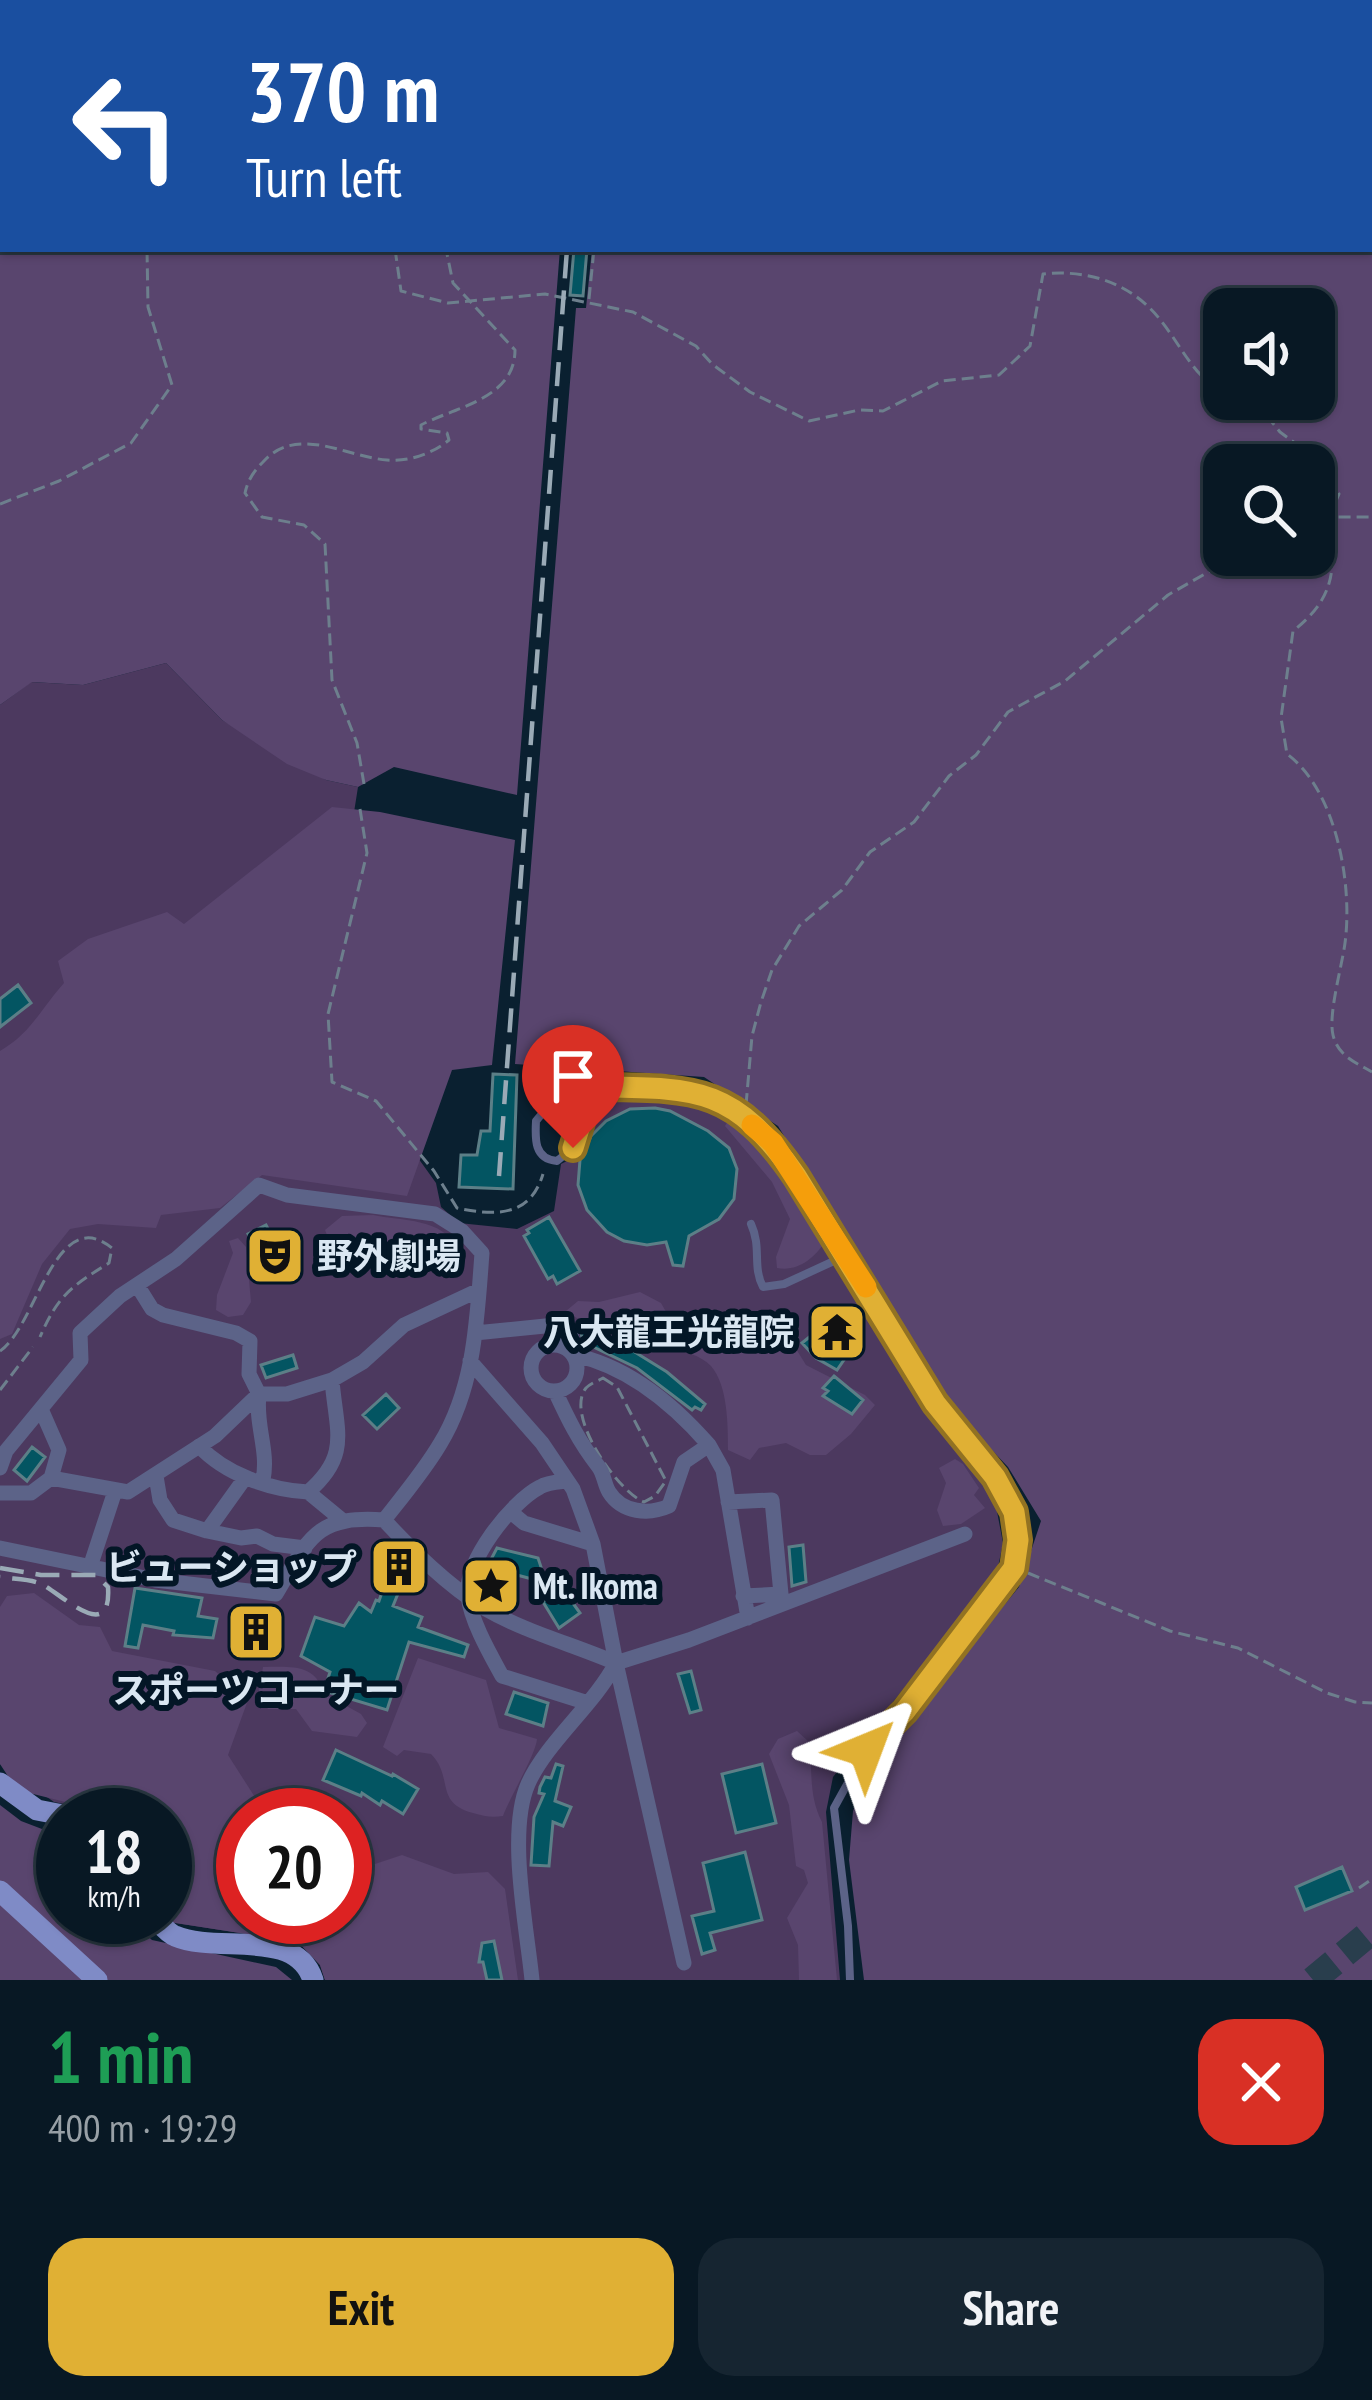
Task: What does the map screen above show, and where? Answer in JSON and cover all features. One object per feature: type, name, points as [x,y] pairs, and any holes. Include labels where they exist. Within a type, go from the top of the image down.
[{"type":"street","points":[[0,1468],[6,1451],[81,1360],[80,1333],[176,1259],[259,1185],[287,1195],[435,1214],[462,1231],[482,1253],[465,1387],[442,1442],[385,1520]]},
{"type":"street","points":[[137,1285],[152,1310],[250,1341],[250,1374],[259,1394],[257,1411],[268,1457],[263,1480]]},
{"type":"street","points":[[51,1478],[128,1492],[199,1446],[243,1413],[259,1394],[287,1394],[332,1380],[363,1362],[404,1324],[479,1290]]},
{"type":"street","points":[[475,1333],[565,1324],[572,1337],[570,1352],[577,1369],[573,1382],[555,1391],[540,1386],[531,1365],[544,1347],[570,1352],[598,1360],[643,1385],[709,1445],[723,1470],[748,1618]]},
{"type":"street","points":[[470,1361],[568,1480],[593,1544],[684,1964]]},
{"type":"street","points":[[308,1492],[338,1458],[332,1380]]},
{"type":"street","points":[[555,1391],[581,1448],[600,1468],[610,1494],[627,1509],[655,1512],[669,1506],[684,1462],[709,1445]]},
{"type":"street","points":[[0,1492],[31,1493],[57,1467],[58,1450],[41,1409]]},
{"type":"street","points":[[199,1446],[215,1464],[244,1478],[308,1492],[342,1520]]},
{"type":"street","points":[[156,1476],[160,1500],[173,1520],[207,1531],[241,1538],[257,1535],[273,1544],[305,1548]]},
{"type":"street","points":[[207,1531],[244,1478]]},
{"type":"street","points":[[568,1480],[544,1484],[512,1513],[475,1558],[467,1594],[502,1676],[588,1703]]},
{"type":"street","points":[[91,1564],[115,1491]]},
{"type":"street","points":[[728,1502],[772,1500],[781,1594],[743,1596]]},
{"type":"street","points":[[512,1513],[524,1523],[593,1544]]},
{"type":"street","points":[[0,1548],[155,1580],[276,1594],[319,1529],[342,1520],[385,1520],[416,1554],[513,1623],[616,1663]]},
{"type":"street","points":[[532,1980],[521,1852],[528,1784],[616,1663],[748,1618],[964,1534]]},
{"type":"street","points":[[0,1784],[36,1809]]},
{"type":"street","points":[[0,1892],[97,1980]]},
{"type":"street","points":[[192,1940],[286,1948],[309,1966],[313,1980]]},
{"type":"lane","points":[[592,1087],[573,1148],[556,1161],[548,1160],[535,1140],[536,1121],[563,1095],[592,1087],[696,1091],[717,1098],[773,1143],[935,1403],[995,1477],[1014,1512],[1018,1540],[1014,1568],[905,1711],[866,1750],[834,1808],[850,1980]]},
{"type":"lane","points":[[751,1224],[760,1254],[756,1273],[763,1287],[784,1284],[847,1255]]},
{"type":"path","points":[[0,505],[59,482],[131,443],[172,386],[148,307],[147,252]]},
{"type":"path","points":[[395,252],[401,291],[448,303],[545,294],[634,312],[695,346],[750,392],[809,422],[859,410],[883,411],[942,381],[999,375],[1030,346],[1043,274],[1104,279],[1138,296],[1203,376]]},
{"type":"path","points":[[364,784],[357,743],[332,680],[325,544],[304,525],[262,517],[245,494],[248,480],[272,452],[294,445],[324,444],[390,460],[421,456],[448,440],[447,433],[421,429],[421,425],[476,403],[503,383],[515,367],[515,350],[453,283],[447,252]]},
{"type":"path","points":[[589,301],[594,252]]},
{"type":"path","points":[[1269,420],[1296,444]]},
{"type":"path","points":[[1335,517],[1372,517]]},
{"type":"path","points":[[745,1119],[752,1036],[761,1002],[772,970],[799,926],[842,890],[870,852],[914,823],[949,776],[976,754],[1008,712],[1065,681],[1168,595],[1203,575]]},
{"type":"path","points":[[1330,576],[1329,589],[1316,612],[1292,631],[1281,718],[1287,754],[1305,767],[1327,804],[1341,862],[1346,934],[1332,1033],[1343,1056],[1372,1072]]},
{"type":"path","points":[[360,809],[367,853],[328,1014],[332,1082],[376,1101],[434,1171],[457,1208],[508,1213],[537,1194],[548,1160]]},
{"type":"path","points":[[0,1351],[22,1327],[49,1271],[68,1246],[78,1237],[98,1237],[112,1248],[109,1263],[70,1287],[40,1337]]},
{"type":"path","points":[[0,1390],[33,1347]]},
{"type":"path","points":[[603,1378],[617,1388],[666,1481],[656,1496],[644,1502],[632,1498],[615,1480],[587,1427],[581,1402],[586,1387],[603,1378]]},
{"type":"path","points":[[1014,1568],[1170,1631],[1238,1648],[1327,1693],[1372,1702]]},
{"type":"path","points":[[1359,1888],[1372,1879]]},
{"type":"shaded area","points":[[0,252],[560,252],[517,795],[394,767],[358,787],[326,780],[287,764],[222,720],[166,663],[83,685],[32,682],[0,705]]},
{"type":"shaded area","points":[[592,252],[1372,252],[1372,1980],[864,1980],[849,1860],[853,1811],[871,1767],[1019,1587],[1041,1521],[1008,1467],[948,1404],[778,1126],[704,1077],[515,1064],[576,308],[586,308]]},
{"type":"shaded area","points":[[166,663],[222,720],[326,780],[358,787],[328,977],[403,1137],[436,1183],[441,1207],[459,1223],[517,1229],[554,1211],[561,1164],[577,1156],[598,1103],[612,1092],[689,1100],[720,1110],[773,1153],[830,1241],[860,1302],[995,1501],[1003,1543],[997,1572],[833,1777],[826,1812],[840,1980],[325,1980],[320,1965],[300,1944],[372,1944],[372,1788],[216,1788],[216,1929],[192,1926],[192,1788],[36,1789],[0,1764],[0,705],[31,682],[83,685]]},
{"type":"shaded area","points":[[332,807],[515,840],[492,1065],[452,1070],[407,1196],[262,1175],[220,1208],[161,1215],[156,1228],[98,1224],[70,1229],[42,1264],[12,1334],[0,1339],[0,1051],[28,1029],[64,983],[58,961],[88,939],[167,912],[184,924]]},
{"type":"shaded area","points":[[728,1121],[771,1154],[825,1242],[799,1266],[777,1268],[776,1257],[790,1219],[772,1182],[725,1126]]},
{"type":"shaded area","points":[[373,1215],[432,1226],[456,1249],[444,1262],[396,1253],[362,1264],[332,1247],[325,1230],[342,1216]]},
{"type":"shaded area","points":[[238,1238],[246,1247],[251,1302],[243,1315],[228,1317],[216,1310],[217,1295],[233,1253],[229,1241]]},
{"type":"shaded area","points":[[640,1292],[661,1303],[669,1317],[660,1335],[643,1344],[566,1311],[578,1301],[599,1302]]},
{"type":"shaded area","points":[[725,1317],[764,1317],[780,1323],[806,1365],[865,1395],[875,1405],[826,1455],[810,1455],[786,1443],[759,1448],[750,1460],[728,1450],[726,1406],[717,1374],[702,1359],[668,1345],[674,1333]]},
{"type":"shaded area","points":[[955,1459],[979,1488],[974,1495],[985,1508],[961,1524],[943,1526],[937,1510],[946,1483],[939,1468]]},
{"type":"shaded area","points":[[34,1593],[79,1625],[100,1627],[112,1651],[215,1671],[248,1700],[228,1755],[249,1788],[216,1788],[216,1929],[192,1926],[192,1788],[36,1788],[36,1795],[17,1790],[0,1764],[0,1607],[7,1596]]},
{"type":"shaded area","points":[[418,1658],[486,1680],[499,1728],[537,1739],[503,1816],[477,1814],[453,1803],[431,1754],[404,1750],[397,1756],[383,1747]]},
{"type":"shaded area","points":[[263,1667],[308,1672],[323,1693],[361,1714],[367,1723],[357,1737],[312,1731],[296,1709],[268,1709],[258,1696]]},
{"type":"shaded area","points":[[797,1731],[809,1742],[813,1792],[822,1822],[837,1980],[799,1980],[798,1945],[787,1918],[808,1883],[804,1870],[796,1866],[789,1805],[769,1754],[778,1739]]},
{"type":"shaded area","points":[[0,1805],[36,1827],[36,1944],[170,1944],[276,1967],[292,1980],[0,1980]]},
{"type":"shaded area","points":[[402,1855],[454,1874],[488,1872],[505,1889],[518,1980],[325,1980],[320,1965],[300,1944],[372,1944],[372,1865]]},
{"type":"building","points":[[574,252],[587,252],[583,296],[570,295]]},
{"type":"building","points":[[18,985],[31,1003],[0,1027],[0,999]]},
{"type":"building","points":[[493,1074],[517,1075],[513,1189],[459,1187],[461,1155],[477,1155],[481,1131],[490,1131]]},
{"type":"building","points":[[655,1108],[708,1131],[729,1148],[737,1169],[734,1199],[719,1219],[689,1236],[683,1266],[673,1265],[666,1242],[647,1245],[607,1232],[587,1210],[578,1185],[580,1160],[591,1136],[606,1121],[630,1109]]},
{"type":"building","points":[[549,1217],[580,1271],[557,1284],[553,1276],[548,1279],[524,1236]]},
{"type":"building","points":[[266,1225],[275,1242],[281,1238],[294,1251],[280,1266],[264,1268],[248,1234]]},
{"type":"building","points":[[844,1309],[859,1331],[838,1346],[848,1354],[837,1370],[802,1343]]},
{"type":"building","points":[[580,1328],[625,1346],[667,1372],[705,1404],[701,1410],[692,1410],[637,1368],[583,1342]]},
{"type":"building","points":[[293,1355],[297,1368],[266,1378],[261,1365]]},
{"type":"building","points":[[834,1376],[863,1400],[852,1414],[823,1396],[828,1391],[823,1388]]},
{"type":"building","points":[[386,1394],[399,1408],[377,1429],[363,1415]]},
{"type":"building","points":[[32,1447],[45,1457],[27,1481],[14,1470]]},
{"type":"building","points":[[803,1545],[806,1582],[792,1586],[789,1547]]},
{"type":"building","points":[[497,1548],[538,1558],[541,1567],[532,1579],[487,1567]]},
{"type":"building","points":[[394,1556],[410,1564],[393,1606],[422,1617],[418,1627],[468,1645],[464,1657],[409,1642],[387,1710],[324,1691],[330,1672],[301,1656],[315,1617],[344,1626],[359,1603],[371,1612]]},
{"type":"building","points":[[135,1588],[202,1598],[198,1616],[217,1619],[213,1638],[173,1635],[174,1631],[143,1625],[138,1648],[125,1646]]},
{"type":"building","points":[[562,1588],[580,1613],[559,1628],[543,1602]]},
{"type":"building","name":"スポーツコーナー","points":[[252,1608],[274,1614],[260,1647],[244,1642]]},
{"type":"building","points":[[691,1671],[701,1710],[690,1713],[678,1674]]},
{"type":"building","points":[[514,1692],[548,1703],[543,1726],[506,1714]]},
{"type":"building","points":[[336,1750],[418,1789],[403,1814],[372,1800],[372,1788],[342,1788],[323,1780]]},
{"type":"building","points":[[556,1764],[563,1766],[555,1801],[571,1807],[563,1826],[553,1822],[549,1866],[531,1865],[534,1817],[544,1794],[539,1793],[540,1787],[545,1777],[551,1778]]},
{"type":"building","points":[[762,1764],[776,1823],[736,1833],[722,1774]]},
{"type":"building","points":[[745,1852],[762,1920],[710,1933],[715,1950],[702,1954],[692,1916],[714,1911],[703,1863]]},
{"type":"building","points":[[1342,1867],[1352,1891],[1305,1910],[1296,1887]]},
{"type":"building","points":[[494,1941],[502,1980],[487,1980],[483,1962],[479,1962],[482,1943]]},
{"type":"tunnel","points":[[1313,1980],[1372,1931]]},
{"type":"railway","points":[[499,1176],[567,252]]},
{"type":"railway","points":[[0,1568],[41,1575],[96,1575],[108,1587],[107,1605],[93,1614],[39,1583],[0,1577]]},
{"type":"slow traffic","points":[[752,1125],[773,1143],[866,1287]]},
{"type":"place","name":"野外劇場","points":[[275,1256]]},
{"type":"place","name":"八大龍王光龍院","points":[[837,1332]]},
{"type":"place","name":"ビューショップ","points":[[399,1567]]},
{"type":"place","name":"Mt. Ikoma","points":[[491,1586]]},
{"type":"place","name":"スポーツコーナー","points":[[256,1632]]},
{"type":"route","points":[[573,1148],[592,1087],[696,1091],[717,1098],[745,1119],[773,1143],[796,1176],[935,1403],[995,1477],[1014,1512],[1018,1540],[1014,1568],[905,1711],[866,1750]]}]
